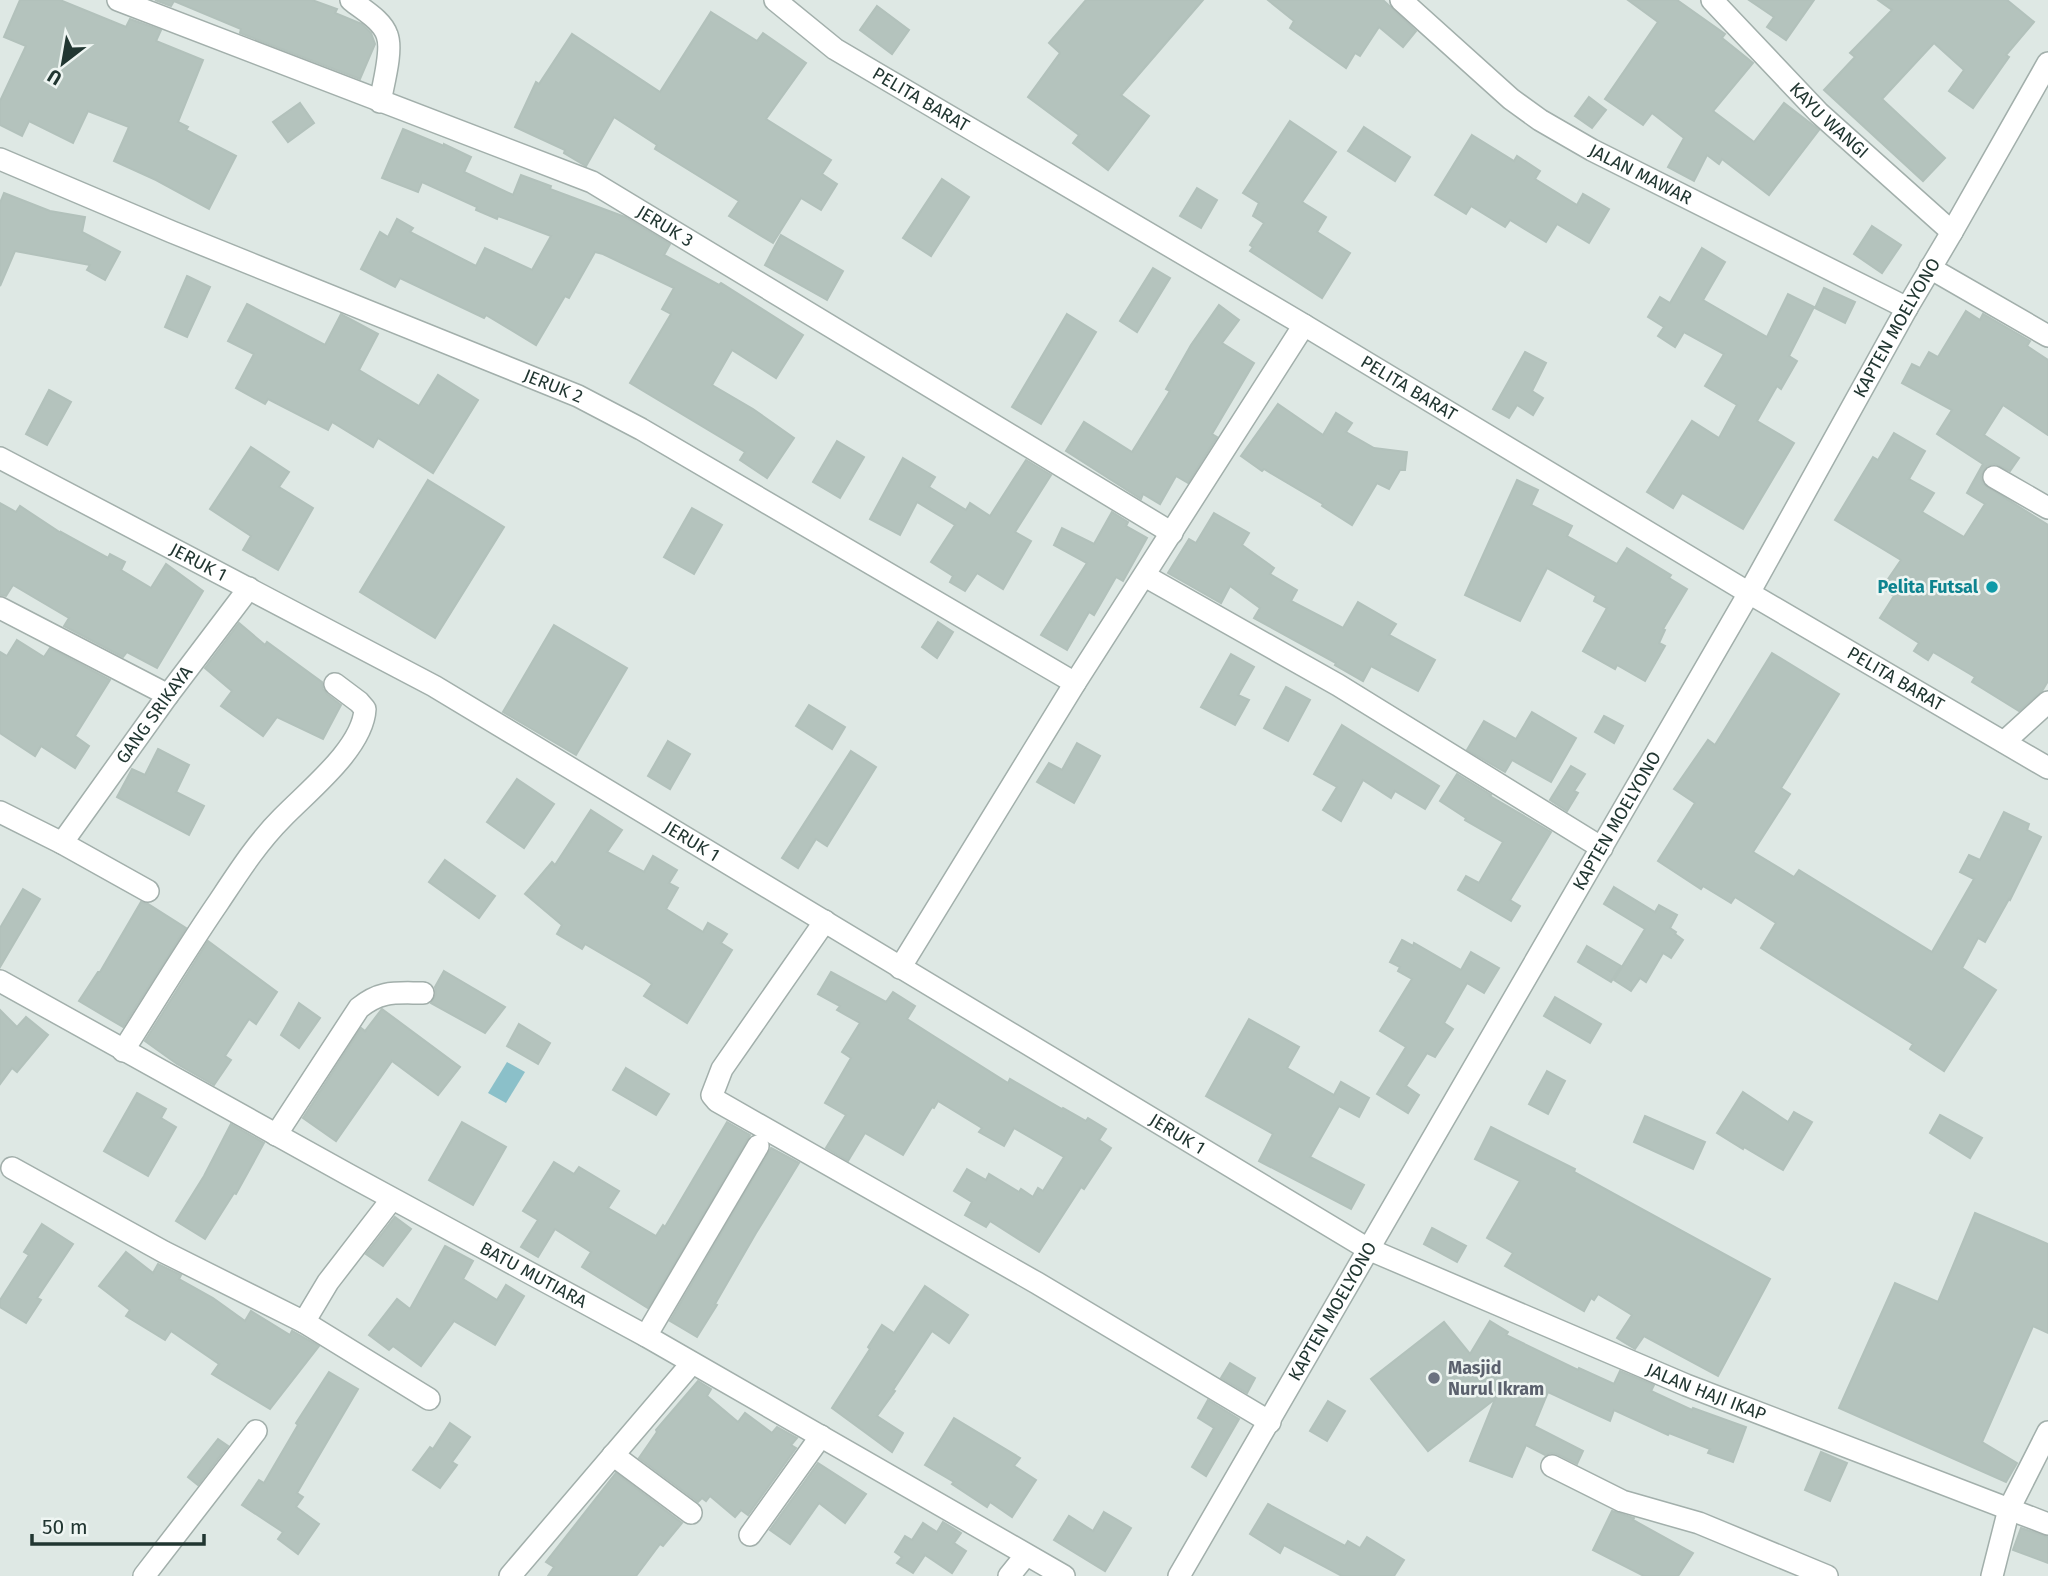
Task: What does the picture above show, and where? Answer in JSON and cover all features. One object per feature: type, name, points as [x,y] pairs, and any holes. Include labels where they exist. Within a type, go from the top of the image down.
[{"type":"street","name":"JERUK 3","points":[[118,0],[592,182],[1172,533]]},
{"type":"street","points":[[351,0],[377,20],[388,37],[389,48],[380,102]]},
{"type":"street","name":"PELITA BARAT","points":[[775,0],[842,53],[2048,768]]},
{"type":"street","name":"JALAN MAWAR","points":[[1401,0],[1511,99],[1540,120],[1615,162],[1907,308]]},
{"type":"street","name":"KAYU WANGI","points":[[1712,0],[1819,113],[1952,232]]},
{"type":"street","name":"KAPTEN MOELYONO","points":[[1179,1576],[1749,593],[1907,308],[2048,63]]},
{"type":"street","name":"JERUK 2","points":[[0,159],[172,232],[578,396],[641,429],[1075,683]]},
{"type":"street","points":[[1930,268],[2048,336]]},
{"type":"street","points":[[900,968],[1075,683],[1304,326]]},
{"type":"street","name":"JERUK 1","points":[[0,458],[434,686],[1368,1249]]},
{"type":"street","points":[[1994,477],[2048,508]]},
{"type":"street","points":[[1145,576],[1338,685],[1602,848]]},
{"type":"street","name":"GANG SRIKAYA","points":[[62,843],[249,588]]},
{"type":"street","points":[[0,608],[168,695]]},
{"type":"street","points":[[124,1051],[188,947],[252,853],[282,818],[333,768],[357,734],[365,709],[335,684]]},
{"type":"street","points":[[2004,742],[2048,702]]},
{"type":"street","points":[[0,812],[148,891]]},
{"type":"street","points":[[825,920],[722,1069],[712,1095],[717,1101],[1037,1283],[1270,1422]]},
{"type":"street","name":"BATU MUTIARA","points":[[0,981],[392,1199],[646,1336],[1064,1576]]},
{"type":"street","points":[[276,1135],[359,1008],[371,998],[386,993],[423,993]]},
{"type":"street","points":[[646,1336],[758,1146]]},
{"type":"street","points":[[12,1168],[164,1252],[304,1322],[429,1399]]},
{"type":"street","points":[[304,1322],[328,1282],[392,1199]]},
{"type":"street","name":"JALAN HAJI IKAP","points":[[1368,1249],[1686,1385],[2048,1524]]},
{"type":"street","points":[[510,1576],[692,1363]]},
{"type":"street","points":[[145,1576],[256,1431]]},
{"type":"street","points":[[1992,1576],[2010,1509],[2048,1432]]},
{"type":"street","points":[[750,1535],[821,1437]]},
{"type":"street","points":[[613,1455],[691,1513]]},
{"type":"street","points":[[1552,1466],[1622,1501],[1699,1523],[1827,1576]]},
{"type":"street","points":[[1009,1576],[1026,1555]]},
{"type":"water","points":[[507,1062],[525,1072],[506,1103],[488,1093]]},
{"type":"building","points":[[20,0],[60,0],[126,27],[130,19],[161,30],[156,41],[203,60],[178,122],[188,127],[186,130],[236,156],[209,209],[114,161],[129,127],[88,111],[73,143],[29,121],[22,136],[0,125],[0,101],[26,46],[4,37]]},
{"type":"building","points":[[155,0],[312,0],[337,9],[335,13],[362,24],[371,33],[375,44],[360,79],[240,33],[241,29],[174,1],[171,6]]},
{"type":"building","points":[[1086,0],[1203,0],[1121,95],[1149,116],[1108,170],[1073,143],[1079,135],[1028,97],[1060,53],[1049,43]]},
{"type":"building","points":[[1268,0],[1383,0],[1416,31],[1403,47],[1379,27],[1360,56],[1355,53],[1346,68],[1290,28],[1294,21]]},
{"type":"building","points":[[1628,0],[1677,0],[1725,34],[1722,38],[1753,63],[1713,111],[1754,142],[1784,103],[1819,130],[1769,195],[1722,159],[1719,164],[1707,155],[1694,181],[1668,167],[1684,138],[1652,113],[1643,125],[1605,99],[1658,22]]},
{"type":"building","points":[[1749,0],[1814,0],[1786,40],[1767,27],[1774,17]]},
{"type":"building","points":[[1878,0],[2007,0],[2034,22],[2006,55],[2009,57],[1973,108],[1949,91],[1964,70],[1934,43],[1882,99],[1945,158],[1923,181],[1824,90],[1855,57],[1850,53],[1892,10]]},
{"type":"building","points":[[877,6],[909,30],[892,54],[860,30]]},
{"type":"building","points":[[711,12],[757,41],[763,33],[806,63],[766,119],[831,160],[822,174],[837,184],[821,210],[801,198],[773,243],[729,216],[739,201],[655,149],[657,145],[614,117],[586,166],[564,153],[565,150],[515,127],[536,82],[539,84],[572,34],[660,92]]},
{"type":"building","points":[[1589,97],[1606,110],[1592,128],[1575,116]]},
{"type":"building","points":[[300,103],[314,123],[288,142],[273,122]]},
{"type":"building","points":[[1290,121],[1336,152],[1302,202],[1326,217],[1317,232],[1350,253],[1322,298],[1250,251],[1253,247],[1250,245],[1264,223],[1253,216],[1259,203],[1243,193]]},
{"type":"building","points":[[1364,127],[1410,157],[1395,181],[1348,151]]},
{"type":"building","points":[[403,129],[471,157],[464,172],[513,195],[521,175],[551,186],[550,189],[625,217],[670,244],[664,255],[719,285],[721,283],[803,335],[776,378],[732,350],[712,385],[794,438],[767,478],[740,460],[745,452],[630,383],[671,314],[662,309],[674,288],[595,252],[569,298],[565,296],[536,345],[486,315],[484,318],[400,278],[395,287],[361,269],[380,232],[388,237],[397,219],[413,228],[410,232],[476,266],[485,248],[532,270],[551,236],[498,216],[497,219],[422,182],[418,192],[382,178]]},
{"type":"building","points":[[1472,135],[1514,161],[1517,156],[1540,171],[1535,179],[1577,205],[1583,194],[1609,209],[1589,243],[1557,224],[1546,242],[1510,220],[1505,227],[1471,206],[1466,214],[1435,195]]},
{"type":"building","points":[[942,179],[969,197],[931,256],[903,238]]},
{"type":"building","points":[[1197,188],[1217,200],[1201,228],[1180,216]]},
{"type":"building","points":[[4,193],[50,211],[85,217],[82,232],[120,252],[105,280],[87,270],[90,265],[15,251],[0,286],[0,203]]},
{"type":"building","points":[[1872,226],[1901,245],[1882,273],[1854,254]]},
{"type":"building","points":[[781,235],[843,271],[827,300],[765,265]]},
{"type":"building","points":[[1702,248],[1725,262],[1703,300],[1767,337],[1788,294],[1814,307],[1789,356],[1797,361],[1781,389],[1777,386],[1757,421],[1794,443],[1743,529],[1682,493],[1673,508],[1647,492],[1692,421],[1719,438],[1737,405],[1705,386],[1724,354],[1684,332],[1675,347],[1658,336],[1664,327],[1648,317],[1660,297],[1670,303]]},
{"type":"building","points":[[1153,268],[1170,278],[1137,332],[1120,321]]},
{"type":"building","points":[[187,276],[210,287],[187,337],[165,327]]},
{"type":"building","points":[[1824,288],[1855,302],[1845,323],[1815,308]]},
{"type":"building","points":[[247,304],[325,345],[341,314],[378,334],[359,370],[419,406],[438,375],[478,400],[433,473],[378,438],[373,447],[332,422],[328,430],[268,399],[265,404],[236,388],[254,354],[228,341]]},
{"type":"building","points":[[1219,305],[1239,320],[1222,343],[1254,363],[1212,434],[1217,437],[1188,483],[1176,476],[1160,504],[1143,494],[1141,499],[1066,451],[1084,422],[1132,452],[1170,391],[1166,389],[1191,345]]},
{"type":"building","points":[[1966,311],[1980,320],[1983,314],[2030,341],[2027,346],[2048,360],[2048,435],[2003,405],[1984,435],[2019,458],[2010,471],[1995,464],[1987,466],[1981,476],[1983,484],[2048,525],[2048,681],[2042,691],[2019,711],[1972,682],[1975,677],[1933,652],[1928,660],[1914,651],[1919,643],[1880,618],[1894,596],[1882,588],[1901,560],[1835,520],[1873,457],[1878,460],[1894,433],[1925,451],[1909,479],[1934,493],[1922,512],[1964,537],[1985,504],[1967,493],[1983,464],[1937,434],[1952,410],[1902,383],[1912,364],[1920,368],[1929,352],[1938,357]]},
{"type":"building","points":[[1067,314],[1096,332],[1041,424],[1012,407]]},
{"type":"building","points":[[1525,352],[1546,363],[1532,391],[1543,398],[1533,415],[1517,405],[1509,418],[1493,409]]},
{"type":"building","points":[[49,390],[71,402],[47,445],[26,434]]},
{"type":"building","points":[[1278,404],[1323,435],[1336,413],[1352,423],[1346,432],[1374,448],[1407,452],[1405,470],[1400,470],[1389,489],[1377,483],[1352,525],[1322,506],[1323,504],[1264,469],[1262,471],[1241,456]]},
{"type":"building","points":[[837,441],[864,457],[840,498],[813,482]]},
{"type":"building","points":[[251,447],[289,472],[279,487],[313,508],[278,570],[243,550],[251,536],[210,509]]},
{"type":"building","points":[[903,458],[935,477],[929,487],[966,510],[970,503],[990,516],[1026,460],[1051,475],[1015,532],[1031,541],[1003,589],[977,573],[965,591],[950,582],[953,576],[931,562],[955,525],[917,502],[900,535],[870,519]]},
{"type":"building","points":[[428,480],[504,527],[435,638],[360,592]]},
{"type":"building","points":[[1517,480],[1538,490],[1531,505],[1572,526],[1567,536],[1617,564],[1627,548],[1671,575],[1669,578],[1687,589],[1663,629],[1665,630],[1659,643],[1665,646],[1645,681],[1617,665],[1615,669],[1583,651],[1607,608],[1594,601],[1596,596],[1547,568],[1520,621],[1465,595]]},
{"type":"building","points":[[0,503],[16,512],[20,506],[61,533],[108,558],[110,554],[125,562],[121,570],[151,588],[166,564],[203,591],[157,668],[127,652],[123,657],[64,626],[69,618],[13,585],[6,596],[0,595]]},
{"type":"building","points":[[692,508],[722,525],[694,574],[664,557]]},
{"type":"building","points":[[1112,512],[1128,522],[1126,526],[1147,538],[1123,581],[1116,577],[1094,615],[1089,612],[1067,650],[1041,635],[1087,563],[1054,545],[1062,528],[1094,544]]},
{"type":"building","points":[[1214,513],[1249,533],[1242,545],[1274,568],[1270,574],[1297,590],[1291,601],[1343,628],[1358,602],[1396,624],[1389,635],[1435,660],[1418,691],[1371,666],[1363,681],[1254,618],[1260,608],[1230,586],[1221,603],[1168,573],[1189,539],[1196,543]]},
{"type":"building","points":[[938,622],[953,632],[937,658],[922,647]]},
{"type":"building","points":[[239,623],[265,645],[267,642],[322,682],[327,694],[341,705],[323,739],[277,717],[263,736],[221,706],[232,691],[205,668]]},
{"type":"building","points":[[554,625],[627,668],[576,755],[503,712]]},
{"type":"building","points":[[17,640],[44,657],[50,648],[110,680],[75,736],[89,746],[75,768],[41,746],[35,756],[0,733],[0,652],[7,656]]},
{"type":"building","points":[[1772,653],[1839,694],[1781,788],[1790,794],[1753,852],[1794,877],[1799,870],[1932,952],[1974,879],[1960,872],[1969,855],[1980,860],[2004,812],[2029,824],[2027,830],[2041,837],[2010,900],[1985,942],[1978,938],[1962,968],[1996,990],[1944,1071],[1910,1049],[1913,1044],[1761,948],[1776,923],[1735,897],[1731,903],[1703,886],[1701,889],[1658,861],[1695,803],[1674,789],[1708,740],[1715,745]]},
{"type":"building","points":[[1231,654],[1254,667],[1238,695],[1249,700],[1235,725],[1201,707]]},
{"type":"building","points":[[1286,687],[1310,700],[1288,741],[1264,728]]},
{"type":"building","points":[[809,705],[845,727],[832,749],[796,726]]},
{"type":"building","points":[[1532,712],[1576,738],[1551,782],[1512,760],[1505,772],[1467,750],[1484,721],[1516,739]]},
{"type":"building","points":[[1604,716],[1623,726],[1614,743],[1595,732]]},
{"type":"building","points":[[1342,725],[1439,786],[1425,809],[1395,791],[1391,798],[1363,780],[1341,821],[1323,810],[1337,787],[1314,774]]},
{"type":"building","points":[[668,741],[690,754],[670,789],[648,776]]},
{"type":"building","points":[[1077,743],[1100,756],[1074,803],[1037,782],[1049,763],[1062,770]]},
{"type":"building","points":[[158,749],[189,765],[176,792],[204,806],[189,835],[117,797],[132,769],[145,775]]},
{"type":"building","points":[[851,751],[876,767],[827,846],[816,839],[798,868],[782,858]]},
{"type":"building","points":[[1571,766],[1585,774],[1574,791],[1578,793],[1567,811],[1550,800]]},
{"type":"building","points":[[1457,774],[1551,832],[1510,900],[1520,906],[1511,921],[1458,890],[1466,876],[1479,883],[1503,842],[1465,820],[1466,818],[1440,801]]},
{"type":"building","points":[[517,779],[554,804],[524,848],[487,822]]},
{"type":"building","points":[[591,810],[622,830],[607,852],[644,872],[653,856],[677,870],[669,883],[678,888],[666,909],[703,932],[708,923],[727,934],[721,943],[732,950],[687,1023],[644,996],[652,984],[645,979],[585,944],[582,949],[557,934],[562,925],[525,894],[552,862],[555,865]]},
{"type":"building","points":[[445,860],[495,896],[479,918],[429,882]]},
{"type":"building","points":[[1614,887],[1655,912],[1659,905],[1677,915],[1670,928],[1683,940],[1671,958],[1663,953],[1646,982],[1640,978],[1631,991],[1614,980],[1645,929],[1604,904]]},
{"type":"building","points":[[23,889],[40,899],[0,967],[0,928]]},
{"type":"building","points":[[141,902],[186,928],[123,1027],[79,1001],[100,972]]},
{"type":"building","points":[[1402,940],[1413,946],[1414,943],[1461,970],[1471,952],[1499,968],[1484,993],[1467,983],[1444,1023],[1453,1029],[1435,1057],[1427,1053],[1406,1086],[1419,1095],[1408,1113],[1377,1094],[1406,1047],[1380,1031],[1412,979],[1398,971],[1400,967],[1390,962]]},
{"type":"building","points":[[208,941],[277,992],[256,1024],[249,1019],[225,1056],[231,1060],[214,1085],[177,1064],[145,1041]]},
{"type":"building","points":[[1587,946],[1621,966],[1611,982],[1578,962]]},
{"type":"building","points":[[444,971],[505,1007],[485,1033],[431,1003],[436,994],[435,987]]},
{"type":"building","points":[[831,972],[886,1002],[893,992],[915,1006],[907,1019],[1008,1083],[1010,1079],[1062,1109],[1086,1121],[1088,1118],[1106,1129],[1099,1140],[1111,1148],[1084,1189],[1081,1187],[1039,1252],[990,1221],[986,1227],[965,1215],[972,1202],[954,1191],[967,1169],[986,1180],[989,1174],[1033,1197],[1038,1188],[1043,1191],[1064,1157],[1014,1128],[1004,1146],[979,1132],[982,1128],[938,1101],[903,1155],[865,1133],[848,1161],[826,1148],[846,1115],[825,1103],[851,1058],[842,1052],[860,1023],[837,1010],[840,1006],[818,994]]},
{"type":"building","points":[[1555,997],[1601,1024],[1590,1043],[1544,1016]]},
{"type":"building","points":[[299,1003],[320,1018],[299,1048],[281,1035]]},
{"type":"building","points":[[382,1009],[460,1067],[438,1095],[392,1061],[336,1141],[303,1118],[361,1028],[365,1031]]},
{"type":"building","points":[[0,1010],[17,1027],[26,1017],[48,1035],[17,1072],[12,1068],[0,1084]]},
{"type":"building","points":[[1249,1019],[1299,1047],[1287,1068],[1334,1095],[1341,1082],[1369,1098],[1359,1117],[1339,1106],[1310,1157],[1364,1185],[1351,1209],[1259,1161],[1273,1134],[1206,1096]]},
{"type":"building","points":[[519,1024],[550,1043],[538,1064],[507,1046]]},
{"type":"building","points":[[626,1068],[669,1094],[656,1115],[613,1090]]},
{"type":"building","points":[[1547,1071],[1565,1081],[1548,1114],[1529,1104]]},
{"type":"building","points":[[1743,1092],[1788,1122],[1794,1112],[1812,1122],[1783,1170],[1717,1133]]},
{"type":"building","points":[[137,1093],[166,1109],[161,1118],[176,1127],[148,1176],[104,1151]]},
{"type":"building","points":[[1940,1115],[1982,1138],[1970,1158],[1930,1133]]},
{"type":"building","points":[[1645,1116],[1705,1142],[1693,1169],[1634,1142]]},
{"type":"building","points":[[462,1122],[506,1147],[473,1205],[429,1180]]},
{"type":"building","points":[[727,1122],[750,1135],[648,1308],[582,1267],[591,1252],[555,1229],[538,1257],[521,1247],[538,1220],[523,1211],[554,1162],[574,1174],[579,1167],[619,1191],[608,1208],[656,1236],[663,1225],[665,1227]]},
{"type":"building","points":[[231,1124],[264,1143],[236,1194],[234,1193],[205,1239],[176,1221],[204,1176]]},
{"type":"building","points":[[1491,1127],[1575,1169],[1574,1172],[1770,1279],[1718,1376],[1644,1336],[1635,1349],[1617,1338],[1632,1315],[1598,1294],[1594,1300],[1591,1298],[1584,1311],[1505,1266],[1513,1253],[1487,1238],[1520,1181],[1475,1159]]},
{"type":"building","points":[[771,1148],[799,1163],[697,1337],[670,1321]]},
{"type":"building","points":[[1975,1213],[2048,1244],[2048,1333],[2033,1326],[1982,1442],[2017,1463],[2006,1482],[1839,1408],[1895,1283],[1938,1302]]},
{"type":"building","points":[[395,1217],[411,1229],[383,1266],[366,1254]]},
{"type":"building","points":[[42,1224],[73,1244],[37,1298],[41,1300],[26,1323],[0,1307],[0,1300],[29,1255],[24,1252]]},
{"type":"building","points":[[1432,1228],[1466,1246],[1457,1262],[1424,1244]]},
{"type":"building","points":[[445,1246],[473,1261],[463,1279],[497,1300],[506,1285],[524,1296],[495,1345],[454,1321],[421,1366],[393,1346],[389,1350],[369,1335],[397,1299],[410,1309]]},
{"type":"building","points":[[126,1252],[153,1273],[158,1264],[181,1275],[179,1279],[213,1298],[245,1321],[251,1311],[290,1335],[292,1331],[319,1346],[270,1409],[212,1374],[219,1364],[171,1331],[165,1340],[126,1316],[130,1310],[99,1286]]},
{"type":"building","points":[[925,1286],[968,1315],[949,1343],[932,1331],[877,1416],[903,1433],[892,1452],[832,1408],[870,1349],[868,1347],[882,1325],[894,1333]]},
{"type":"building","points":[[1490,1321],[1508,1332],[1506,1335],[1578,1370],[1579,1368],[1614,1384],[1620,1371],[1654,1385],[1651,1391],[1692,1410],[1693,1408],[1746,1427],[1733,1462],[1708,1453],[1710,1449],[1669,1433],[1668,1435],[1614,1410],[1610,1421],[1548,1392],[1534,1426],[1583,1451],[1577,1464],[1557,1454],[1545,1455],[1526,1445],[1512,1477],[1470,1461],[1495,1399],[1428,1451],[1371,1379],[1444,1322],[1470,1354]]},
{"type":"building","points":[[1230,1363],[1255,1378],[1247,1393],[1221,1378]]},
{"type":"building","points":[[329,1372],[358,1389],[297,1493],[303,1497],[296,1507],[319,1524],[298,1554],[278,1539],[283,1532],[242,1505],[259,1480],[264,1483],[298,1425],[296,1423]]},
{"type":"building","points":[[698,1381],[711,1389],[707,1396],[738,1422],[745,1413],[772,1433],[777,1427],[797,1438],[791,1445],[796,1448],[748,1515],[741,1510],[735,1517],[710,1496],[706,1501],[702,1498],[698,1502],[639,1458],[656,1430]]},
{"type":"building","points":[[1208,1400],[1239,1419],[1206,1476],[1192,1467],[1214,1428],[1198,1418]]},
{"type":"building","points":[[1328,1401],[1345,1411],[1327,1441],[1310,1431]]},
{"type":"building","points":[[954,1418],[1020,1458],[1014,1466],[1036,1480],[1012,1517],[990,1502],[987,1507],[952,1484],[954,1482],[925,1465]]},
{"type":"building","points":[[450,1423],[470,1437],[452,1462],[457,1465],[440,1488],[413,1470],[430,1447],[433,1449]]},
{"type":"building","points":[[218,1439],[228,1446],[198,1485],[188,1477]]},
{"type":"building","points":[[1821,1452],[1847,1463],[1830,1501],[1805,1490]]},
{"type":"building","points":[[818,1463],[866,1494],[845,1523],[819,1503],[790,1544],[770,1530]]},
{"type":"building","points":[[616,1473],[682,1523],[663,1546],[660,1544],[636,1576],[548,1576],[554,1567],[546,1562]]},
{"type":"building","points":[[1268,1504],[1345,1546],[1348,1541],[1360,1548],[1367,1537],[1404,1560],[1394,1576],[1342,1576],[1284,1545],[1280,1553],[1250,1534]]},
{"type":"building","points":[[1612,1511],[1634,1518],[1633,1520],[1693,1553],[1678,1576],[1644,1576],[1593,1550]]},
{"type":"building","points":[[1104,1512],[1131,1528],[1105,1571],[1054,1540],[1069,1516],[1093,1531]]},
{"type":"building","points":[[943,1522],[961,1533],[954,1543],[966,1551],[952,1573],[925,1555],[913,1573],[897,1563],[902,1557],[895,1552],[905,1536],[912,1540],[923,1523],[937,1532]]},
{"type":"building","points":[[2021,1528],[2048,1537],[2048,1563],[2013,1550]]},
{"type":"place","name":"Pelita Futsal","points":[[1992,587]]},
{"type":"place","name":"Masjid Nurul Ikram","points":[[1434,1378]]}]
